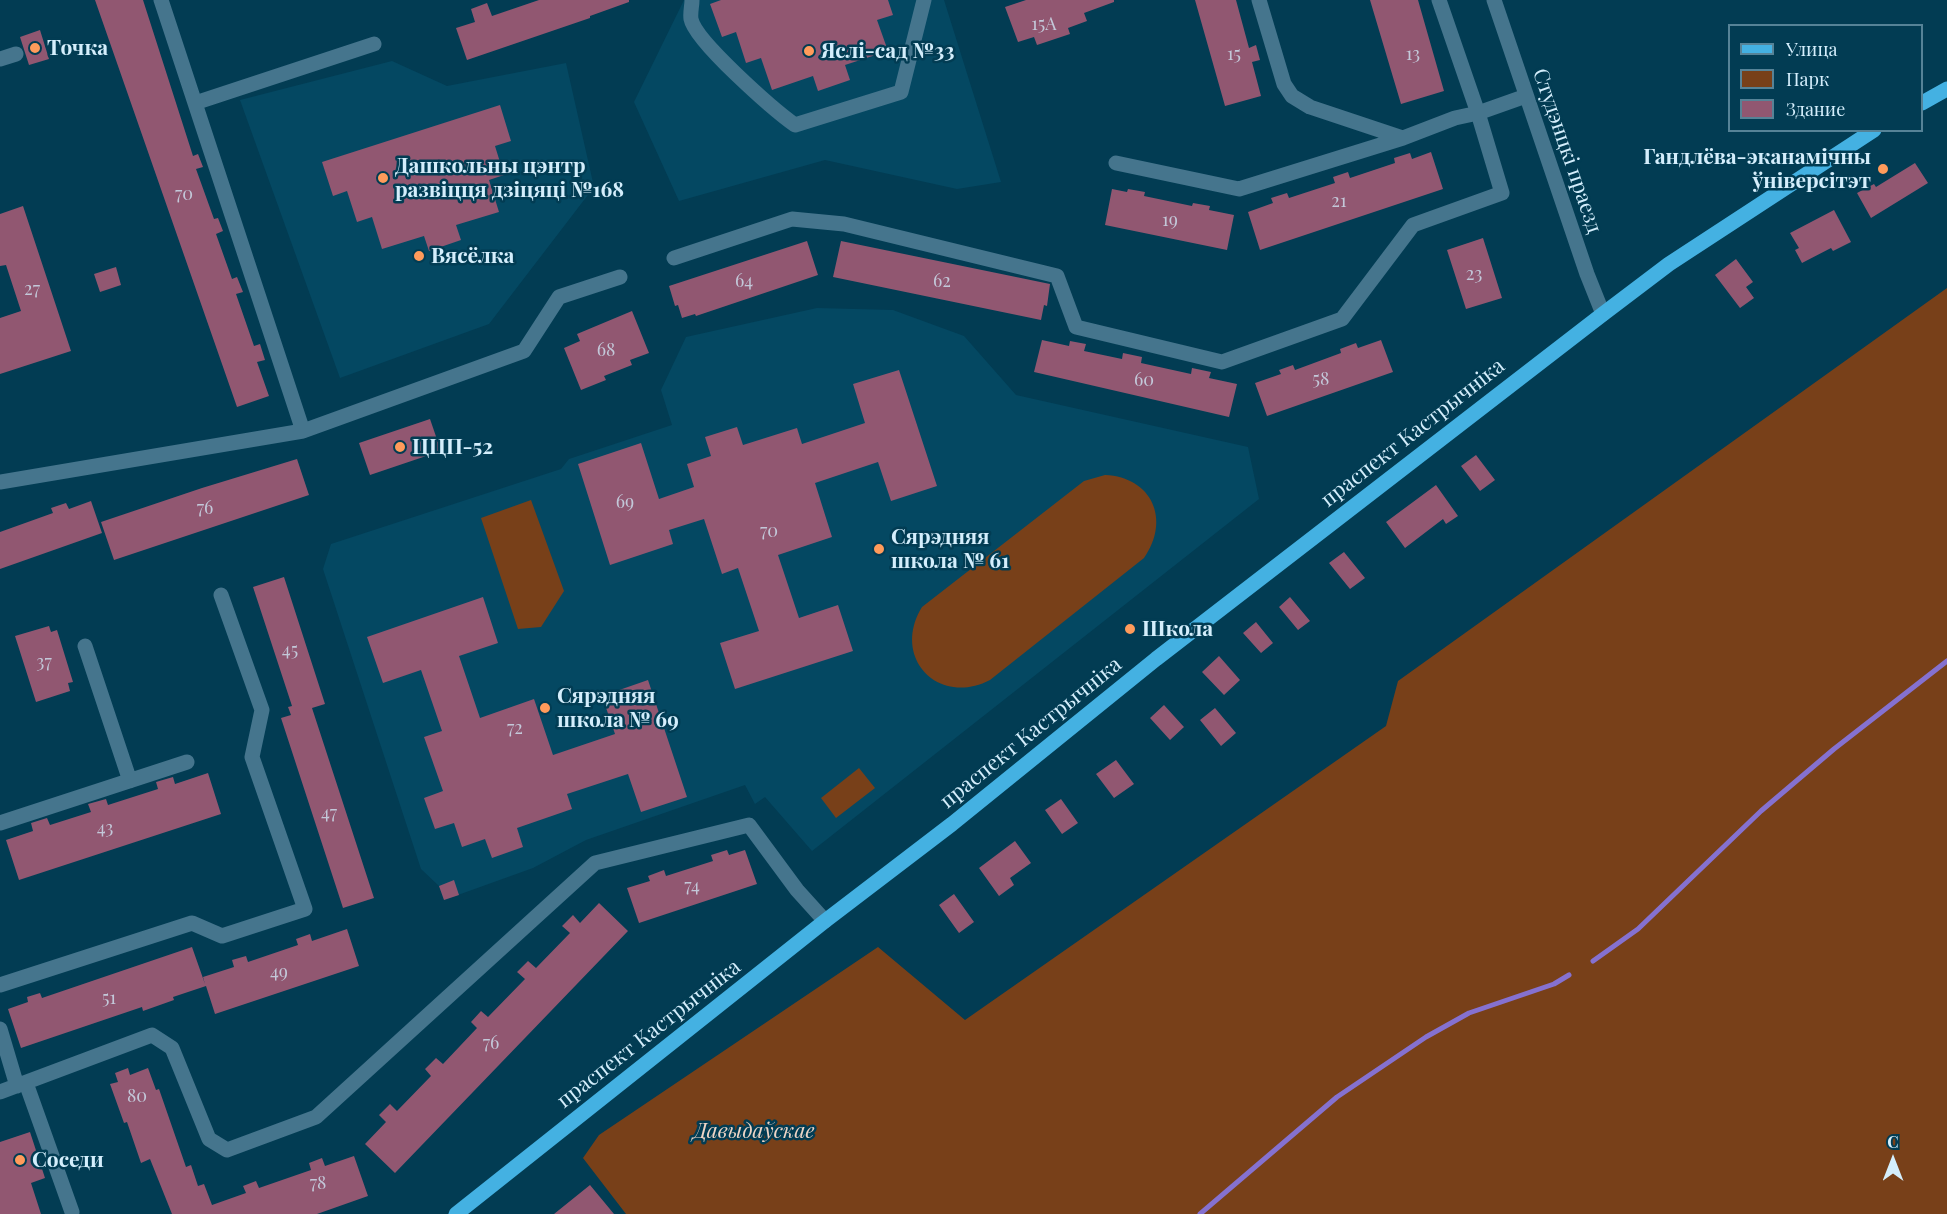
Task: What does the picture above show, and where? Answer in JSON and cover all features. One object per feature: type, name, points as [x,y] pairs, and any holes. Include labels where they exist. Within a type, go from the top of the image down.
[{"type":"main road","points":[[1923,102],[1947,89]]},
{"type":"main road","name":"праспект Кастрычніка","points":[[456,1214],[825,921],[952,824],[1156,659],[1603,314],[1669,264],[1871,132]]},
{"type":"street","points":[[161,0],[303,431]]},
{"type":"street","points":[[692,0],[691,20],[708,46],[775,111],[795,125],[901,92],[924,0]]},
{"type":"street","points":[[1259,0],[1284,84],[1292,96],[1310,107],[1403,138]]},
{"type":"street","points":[[674,258],[792,219],[844,224],[1057,276],[1076,327],[1222,362],[1342,319],[1413,225],[1502,193],[1478,113],[1439,0]]},
{"type":"street","name":"Студэнцкі праезд","points":[[1494,0],[1587,274],[1603,314]]},
{"type":"street","points":[[195,103],[374,44]]},
{"type":"street","points":[[0,59],[16,54]]},
{"type":"street","points":[[1116,163],[1239,189],[1403,138],[1455,118],[1478,113],[1526,96]]},
{"type":"street","points":[[0,482],[303,431],[524,351],[559,297],[620,277]]},
{"type":"street","points":[[0,985],[192,922],[222,936],[304,909],[252,757],[262,710],[221,595]]},
{"type":"street","points":[[85,646],[130,781]]},
{"type":"street","points":[[0,823],[187,762]]},
{"type":"street","points":[[0,1092],[152,1035],[172,1048],[209,1139],[228,1150],[316,1117],[595,863],[749,825],[797,890],[825,921]]},
{"type":"street","points":[[0,1029],[72,1212]]},
{"type":"shaded area","name":"Яслі-сад №33","points":[[684,0],[944,0],[1001,182],[957,189],[825,160],[679,201],[634,102]]},
{"type":"shaded area","name":"Вясёлка","points":[[392,61],[447,86],[566,63],[594,187],[489,324],[340,378],[240,100]]},
{"type":"shaded area","name":"Сярэдняя школа № 61","points":[[817,308],[893,310],[964,336],[1016,395],[1248,447],[1259,499],[812,851],[765,797],[755,804],[745,785],[586,840],[533,868],[444,900],[439,886],[421,869],[323,569],[331,544],[561,469],[569,459],[672,425],[661,390],[686,337]]},
{"type":"green space","name":"Давыдаўскае","points":[[1947,288],[1947,1214],[626,1214],[583,1158],[599,1135],[878,947],[965,1020],[1386,726],[1398,681]]},
{"type":"green space","points":[[1105,475],[1135,483],[1152,503],[1156,516],[1156,529],[1152,544],[1144,558],[990,680],[971,687],[953,687],[937,682],[925,672],[916,659],[912,643],[914,626],[922,607],[1084,481]]},
{"type":"green space","points":[[531,500],[564,591],[541,627],[518,629],[481,518]]},
{"type":"green space","points":[[859,768],[875,788],[836,818],[821,798]]},
{"type":"building","points":[[95,0],[143,0],[193,156],[198,154],[203,167],[196,169],[214,219],[218,218],[223,231],[216,234],[232,279],[237,277],[243,292],[236,294],[254,346],[260,344],[265,360],[257,362],[269,396],[237,407]]},
{"type":"building","points":[[539,0],[629,0],[629,2],[590,16],[590,18],[467,60],[456,28],[475,22],[471,9],[487,3],[492,16]]},
{"type":"building","name":"Яслі-сад №33","points":[[721,0],[888,0],[893,15],[877,20],[888,51],[845,65],[850,80],[818,91],[813,76],[772,90],[761,58],[746,63],[736,32],[722,37],[710,4]]},
{"type":"building","points":[[1026,0],[1114,0],[1114,2],[1084,13],[1087,21],[1068,28],[1070,34],[1037,45],[1034,37],[1018,42],[1005,7]]},
{"type":"building","points":[[1195,0],[1236,0],[1249,48],[1256,45],[1260,60],[1252,62],[1261,96],[1225,106]]},
{"type":"building","points":[[1370,0],[1418,0],[1444,91],[1401,104]]},
{"type":"building","name":"Точка","points":[[40,30],[49,59],[29,65],[20,37]]},
{"type":"building","name":"Дашкольны цэнтр развіцця дзіцяці №168","points":[[500,105],[511,141],[495,146],[504,175],[489,180],[499,212],[456,225],[461,240],[429,251],[424,236],[382,249],[372,217],[357,222],[347,191],[333,196],[322,162]]},
{"type":"building","points":[[1431,152],[1443,189],[1260,250],[1248,212],[1273,203],[1271,198],[1287,193],[1289,198],[1335,183],[1333,177],[1348,172],[1350,178],[1395,163],[1394,158],[1410,153],[1412,159]]},
{"type":"building","points":[[1915,163],[1928,183],[1871,218],[1857,193],[1874,184],[1876,187]]},
{"type":"building","points":[[1112,189],[1145,192],[1144,196],[1192,206],[1193,203],[1210,206],[1209,210],[1234,215],[1227,250],[1105,225]]},
{"type":"building","points":[[23,206],[71,351],[0,374],[0,318],[21,311],[6,265],[0,266],[0,214]]},
{"type":"building","points":[[1834,210],[1851,242],[1833,251],[1831,248],[1802,263],[1795,250],[1799,248],[1790,233]]},
{"type":"building","points":[[1483,238],[1502,298],[1466,309],[1447,250]]},
{"type":"building","points":[[807,241],[818,275],[696,316],[695,314],[682,318],[678,305],[675,306],[669,286]]},
{"type":"building","points":[[841,241],[1050,284],[1047,306],[1044,305],[1041,320],[833,277]]},
{"type":"building","points":[[1736,259],[1753,282],[1746,287],[1754,298],[1740,308],[1715,275]]},
{"type":"building","points":[[116,267],[121,285],[100,292],[94,274]]},
{"type":"building","points":[[632,311],[649,353],[630,360],[632,365],[604,376],[606,380],[581,390],[564,348],[580,341],[577,334]]},
{"type":"building","points":[[1042,340],[1069,346],[1070,341],[1086,344],[1084,351],[1122,359],[1123,353],[1142,357],[1141,363],[1191,374],[1192,368],[1211,372],[1209,378],[1237,384],[1229,417],[1034,372]]},
{"type":"building","points":[[1381,340],[1393,372],[1267,416],[1255,383],[1281,374],[1279,370],[1293,365],[1295,370],[1341,353],[1340,349],[1356,343],[1358,348]]},
{"type":"building","points":[[899,370],[937,486],[891,501],[878,462],[815,483],[832,537],[778,555],[799,618],[838,605],[853,651],[735,689],[720,643],[759,631],[738,568],[722,574],[704,519],[669,530],[673,544],[610,565],[578,464],[641,443],[659,499],[694,487],[687,464],[711,456],[705,437],[737,427],[743,445],[797,428],[802,444],[865,423],[853,384]]},
{"type":"building","name":"ЦЦП-52","points":[[430,419],[441,451],[370,475],[359,443]]},
{"type":"building","points":[[1476,455],[1495,480],[1480,491],[1461,466]]},
{"type":"building","points":[[297,459],[309,495],[114,560],[101,522]]},
{"type":"building","points":[[1436,485],[1458,516],[1446,524],[1443,519],[1405,548],[1386,522]]},
{"type":"building","points":[[91,501],[102,533],[0,569],[0,532],[53,513],[51,508],[66,503],[69,509]]},
{"type":"building","points":[[1344,552],[1365,578],[1350,589],[1329,563]]},
{"type":"building","points":[[284,577],[325,704],[312,708],[374,898],[343,908],[281,718],[291,715],[288,707],[292,706],[253,587]]},
{"type":"building","points":[[483,597],[498,643],[459,656],[480,718],[534,699],[553,755],[615,734],[602,696],[648,680],[687,797],[641,812],[628,774],[567,794],[572,809],[517,828],[523,847],[492,858],[485,839],[462,847],[454,823],[435,829],[424,798],[443,791],[424,737],[442,731],[421,670],[383,683],[367,637]]},
{"type":"building","points":[[1290,597],[1310,621],[1298,630],[1279,607]]},
{"type":"building","points":[[1256,622],[1273,643],[1261,653],[1243,633]]},
{"type":"building","points":[[49,626],[51,632],[57,630],[73,682],[68,683],[70,691],[36,702],[15,636]]},
{"type":"building","points":[[1219,656],[1240,680],[1224,695],[1202,672]]},
{"type":"building","points":[[1164,705],[1184,727],[1170,740],[1150,718]]},
{"type":"building","points":[[1215,708],[1236,733],[1221,746],[1200,720]]},
{"type":"building","points":[[1116,760],[1134,784],[1114,798],[1096,774]]},
{"type":"building","points":[[208,773],[221,814],[19,880],[6,840],[33,831],[31,823],[47,818],[50,825],[91,812],[88,804],[106,799],[108,805],[158,789],[156,782],[173,777],[175,784]]},
{"type":"building","points":[[1061,799],[1078,823],[1062,834],[1045,810]]},
{"type":"building","points":[[1015,841],[1031,863],[1010,878],[1014,885],[999,896],[979,868]]},
{"type":"building","points":[[727,850],[729,855],[745,850],[757,884],[639,923],[627,888],[650,881],[648,876],[664,870],[666,876],[713,861],[711,855]]},
{"type":"building","points":[[454,880],[459,895],[444,900],[439,886]]},
{"type":"building","points":[[954,894],[974,922],[959,933],[939,905]]},
{"type":"building","points":[[599,903],[628,931],[395,1173],[365,1144],[386,1122],[379,1115],[390,1104],[397,1111],[431,1076],[425,1069],[436,1058],[443,1064],[477,1028],[471,1022],[481,1011],[488,1017],[525,979],[517,972],[528,961],[536,968],[570,933],[562,926],[573,915],[580,923]]},
{"type":"building","points":[[347,929],[359,966],[215,1014],[206,986],[173,997],[174,1000],[143,1011],[142,1007],[21,1048],[8,1009],[28,1002],[27,997],[40,993],[42,998],[192,947],[205,984],[203,977],[234,967],[232,960],[246,956],[248,962],[298,945],[296,939],[310,934],[312,941]]},
{"type":"building","points":[[128,1068],[130,1075],[148,1068],[156,1090],[159,1089],[186,1167],[191,1165],[198,1186],[204,1184],[212,1205],[246,1193],[243,1186],[256,1181],[259,1188],[311,1170],[309,1163],[322,1158],[325,1166],[354,1156],[368,1196],[317,1214],[172,1214],[150,1159],[141,1163],[127,1122],[124,1123],[110,1084],[118,1082],[115,1073]]},
{"type":"building","name":"Соседи","points":[[30,1132],[45,1178],[31,1183],[41,1214],[0,1214],[0,1142]]},
{"type":"building","points":[[590,1185],[614,1214],[554,1214]]},
{"type":"waterway","points":[[1593,961],[1638,929],[1761,811],[1834,749],[1947,661]]},
{"type":"waterway","points":[[1200,1214],[1337,1097],[1426,1037],[1469,1013],[1554,984],[1569,975]]},
{"type":"place","name":"Точка","points":[[35,48]]},
{"type":"place","name":"Яслі-сад №33","points":[[809,51]]},
{"type":"place","name":"Гандлёва-эканамічны ўніверсітэт","points":[[1883,169]]},
{"type":"place","name":"Дашкольны цэнтр развіцця дзіцяці №168","points":[[383,178]]},
{"type":"place","name":"Вясёлка","points":[[419,256]]},
{"type":"place","name":"ЦЦП-52","points":[[400,447]]},
{"type":"place","name":"Сярэдняя школа № 61","points":[[879,549]]},
{"type":"place","name":"Школа","points":[[1130,629]]},
{"type":"place","name":"Сярэдняя школа № 69","points":[[545,708]]},
{"type":"place","name":"Соседи","points":[[20,1160]]}]
